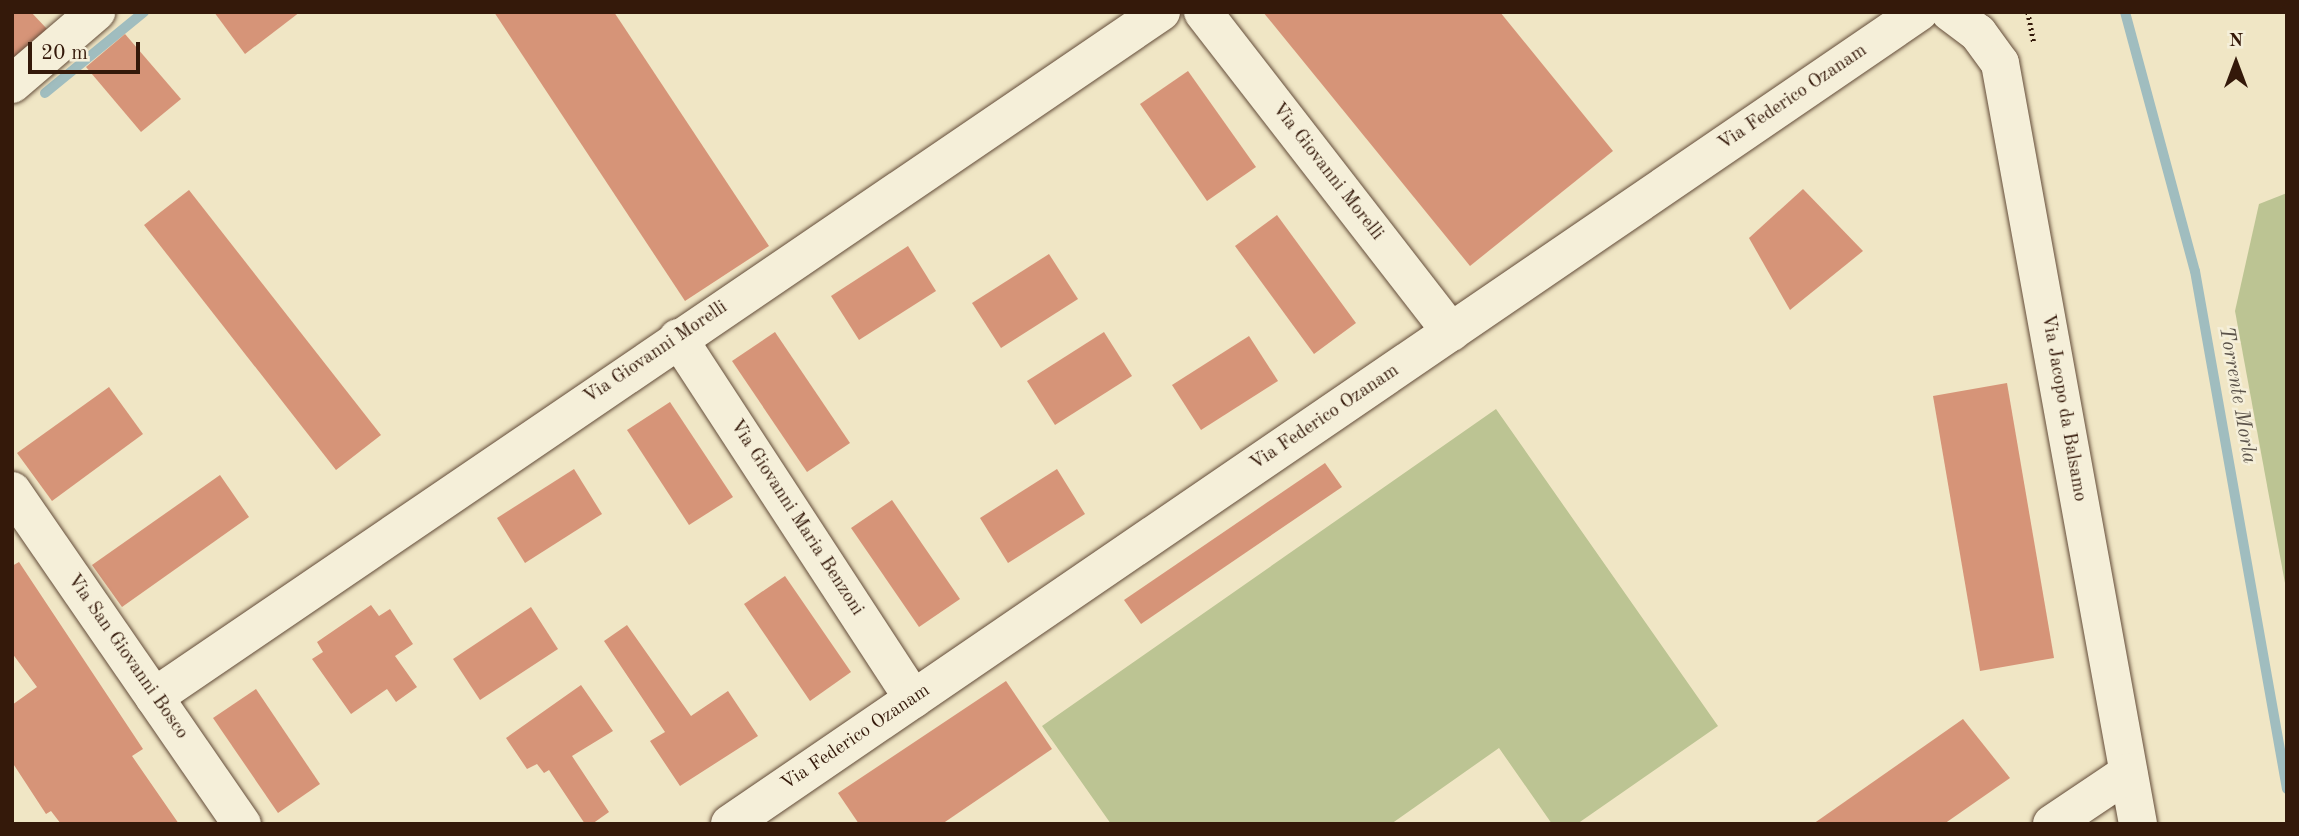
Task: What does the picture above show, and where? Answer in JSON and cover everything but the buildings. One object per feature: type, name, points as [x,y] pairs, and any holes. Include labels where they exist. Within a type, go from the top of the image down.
[{"type":"street","points":[[12,84],[96,12]]},
{"type":"street","name":"Via Giovanni Morelli","points":[[1203,12],[1451,332]]},
{"type":"street","name":"Via Federico Ozanam","points":[[730,824],[1919,12]]},
{"type":"street","name":"Via Jacopo da Balsamo","points":[[1951,12],[1978,33],[2000,63],[2138,824]]},
{"type":"street","name":"Via Giovanni Morelli","points":[[154,697],[1148,16]]},
{"type":"street","name":"Via Giovanni Maria Benzoni","points":[[678,338],[914,699]]},
{"type":"street","name":"Via San Giovanni Bosco","points":[[12,491],[242,824]]},
{"type":"street","points":[[2052,824],[2128,773]]},
{"type":"green space","points":[[2287,193],[2287,594],[2235,311],[2259,204]]},
{"type":"green space","points":[[1496,409],[1718,726],[1577,824],[1552,824],[1499,748],[1391,824],[1111,824],[1042,726]]},
{"type":"waterway","points":[[45,93],[144,12]]},
{"type":"waterway","name":"Torrente Morla","points":[[2125,12],[2195,271],[2287,789]]}]
